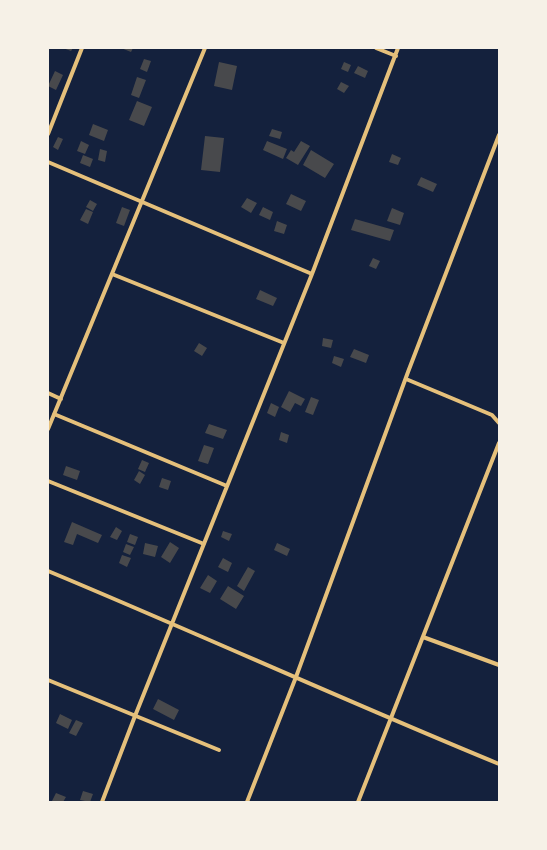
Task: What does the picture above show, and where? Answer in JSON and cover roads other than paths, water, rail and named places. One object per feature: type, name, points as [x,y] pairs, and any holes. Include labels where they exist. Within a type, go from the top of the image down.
[{"type":"street","points":[[48,134],[82,48]]},
{"type":"street","points":[[48,429],[205,48]]},
{"type":"street","points":[[376,48],[396,56]]},
{"type":"street","points":[[102,802],[312,274],[398,48]]},
{"type":"street","points":[[247,802],[296,676],[406,379],[499,135]]},
{"type":"street","points":[[48,162],[312,274]]},
{"type":"street","points":[[112,274],[284,343]]},
{"type":"street","points":[[406,379],[492,415],[499,423]]},
{"type":"street","points":[[48,393],[61,399]]},
{"type":"street","points":[[54,414],[227,486]]},
{"type":"street","points":[[358,802],[499,443]]},
{"type":"street","points":[[48,481],[204,544]]},
{"type":"street","points":[[48,571],[499,764]]},
{"type":"street","points":[[423,637],[499,665]]},
{"type":"street","points":[[48,680],[219,750]]}]
